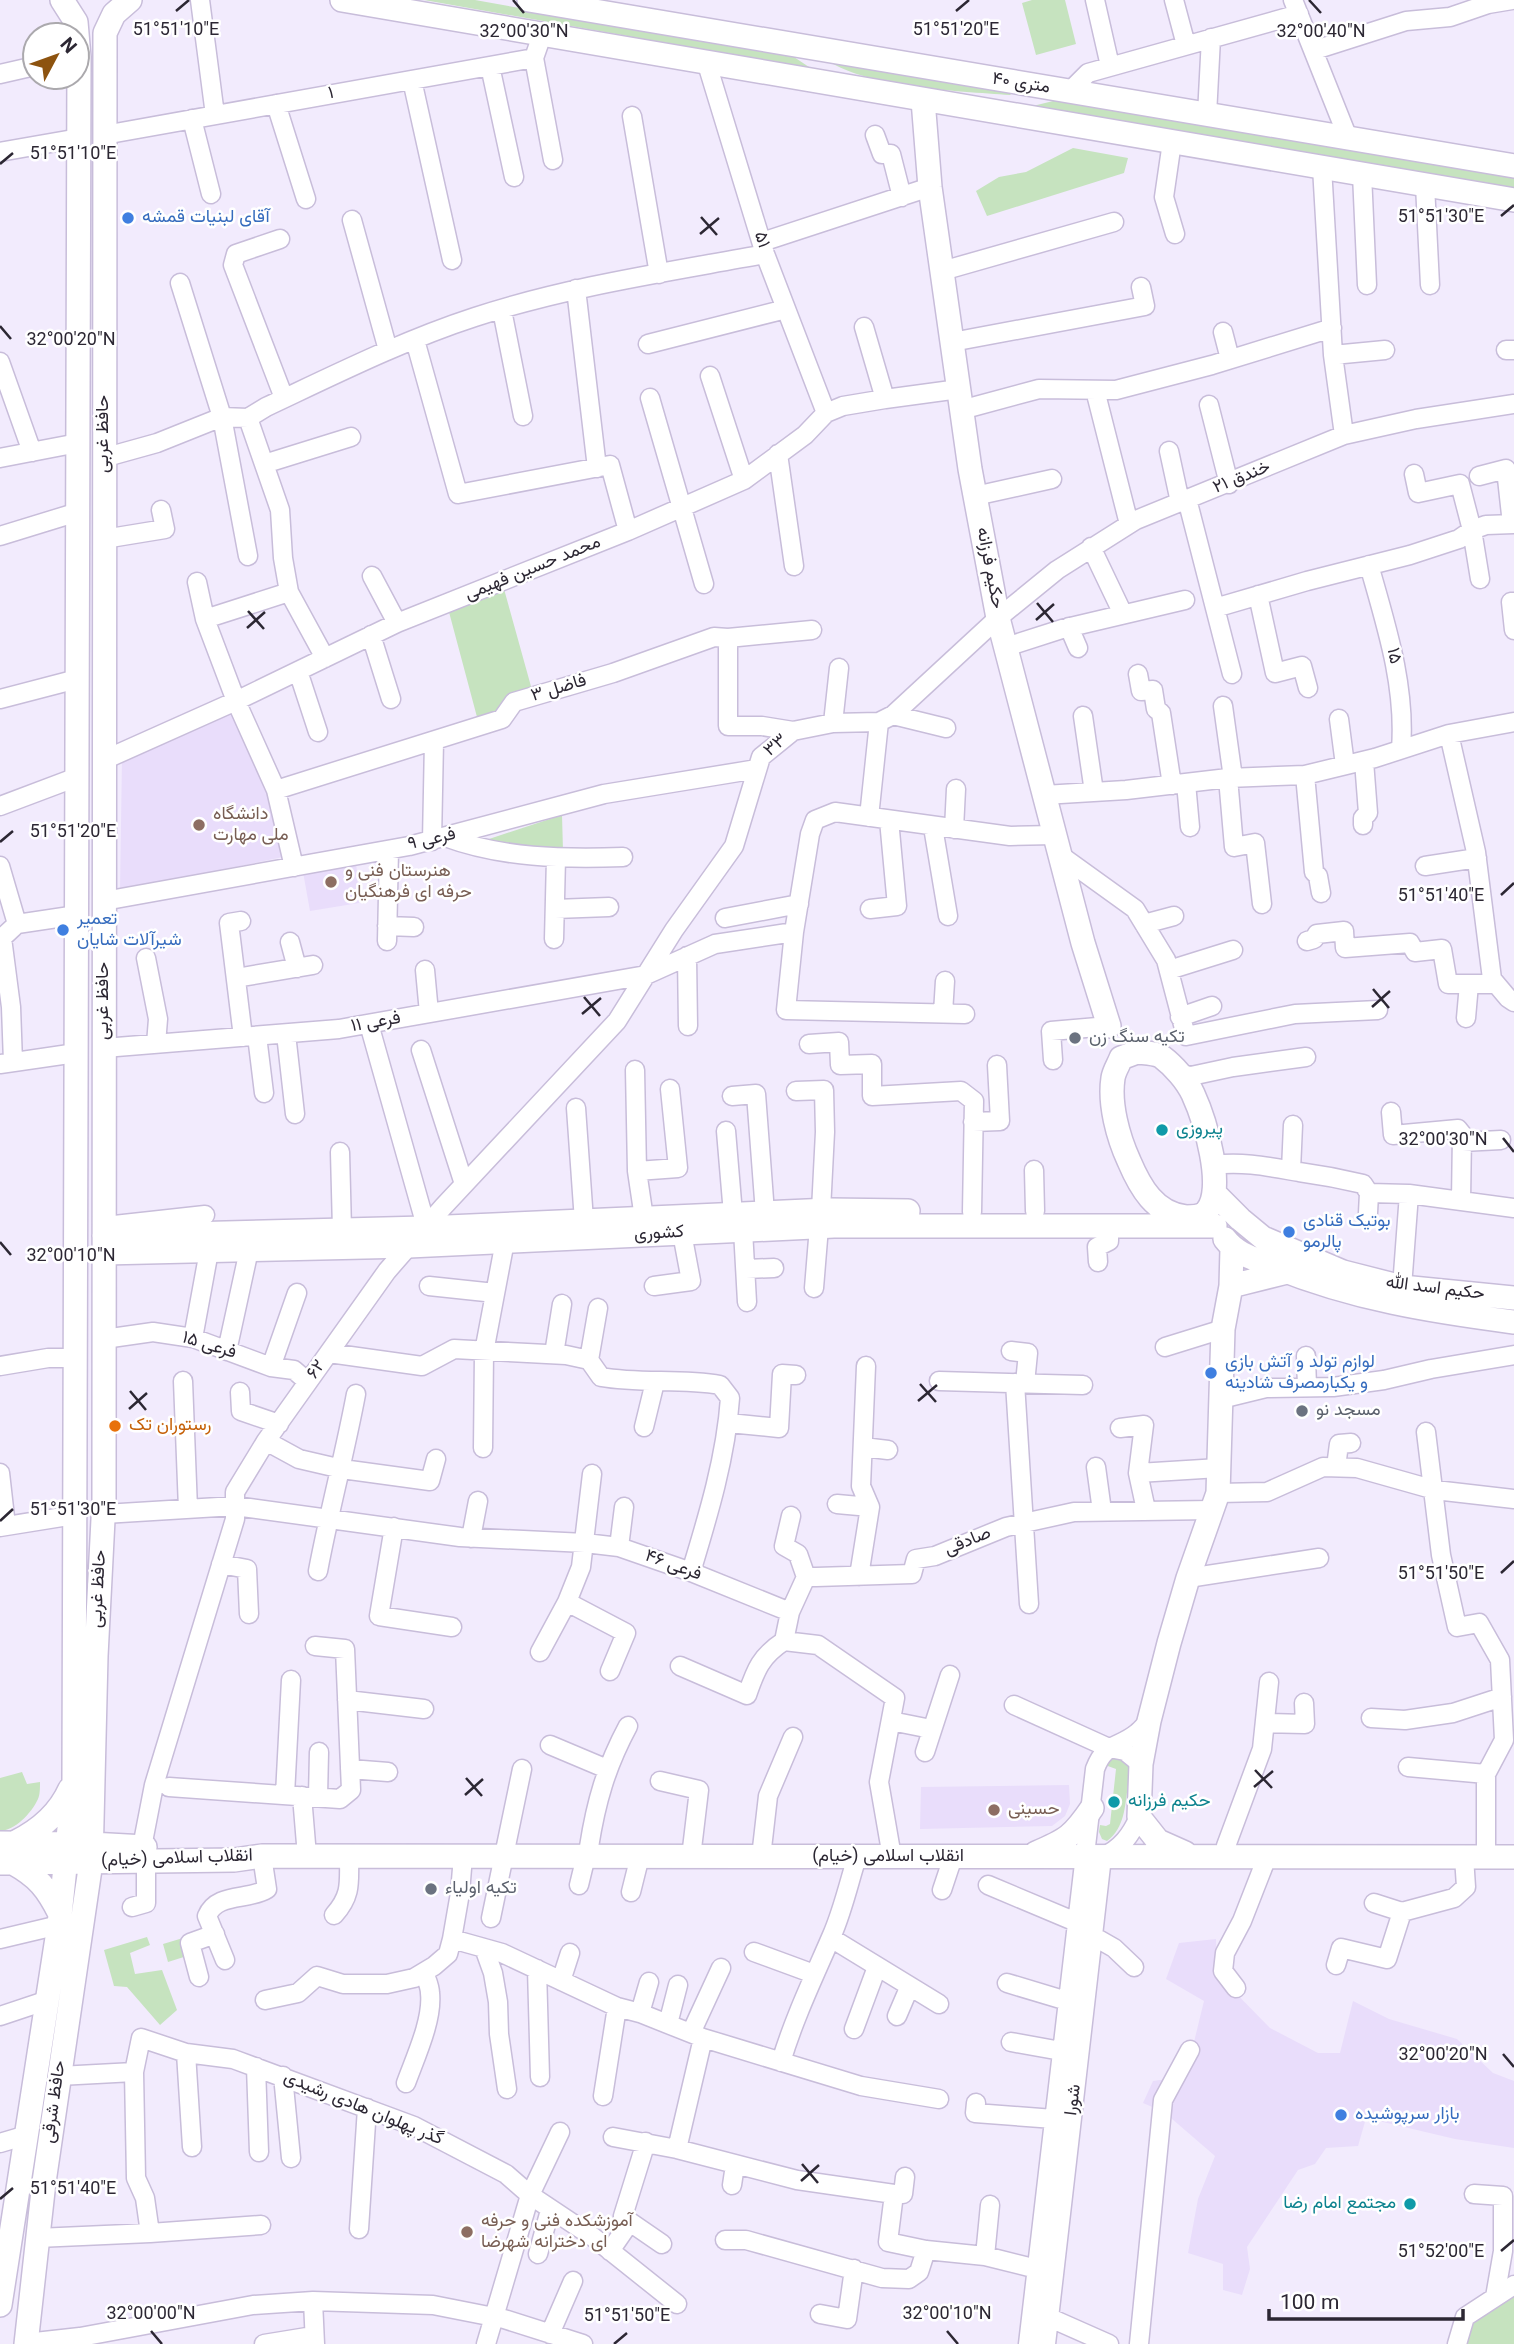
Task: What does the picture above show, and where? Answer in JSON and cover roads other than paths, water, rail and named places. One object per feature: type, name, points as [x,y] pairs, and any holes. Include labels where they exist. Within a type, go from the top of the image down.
[{"type":"main road","name":"حافظ غربی","points":[[62,0],[75,21]]},
{"type":"main road","points":[[104,0],[114,0]]},
{"type":"main road","name":"حافظ غربی","points":[[66,1852],[104,1514],[104,54],[105,33],[114,14],[130,0]]},
{"type":"main road","points":[[342,0],[923,100],[940,93],[1011,102],[1044,94],[1069,92]]},
{"type":"main road","name":"۴۰ متری","points":[[529,0],[564,3],[657,23],[1514,166]]},
{"type":"main road","points":[[651,0],[657,23]]},
{"type":"main road","points":[[91,41],[96,42],[104,54]]},
{"type":"main road","points":[[793,46],[828,70],[869,82],[915,90],[923,100]]},
{"type":"main road","points":[[869,90],[905,113],[924,131],[936,118],[964,106]]},
{"type":"main road","name":"حافظ غربی","points":[[79,91],[75,1515],[86,1657],[92,1795],[91,1853]]},
{"type":"main road","name":"۴۰ متری","points":[[923,100],[1514,200]]},
{"type":"main road","name":"حکیم فرزانه","points":[[923,100],[930,187],[960,400],[998,618],[1083,943],[1109,1026],[1113,1053],[1112,1097],[1128,1159],[1144,1190],[1163,1211]]},
{"type":"main road","points":[[78,567],[104,569]]},
{"type":"main road","points":[[1109,1026],[1125,1048],[1160,1055],[1180,1074],[1192,1092],[1207,1129],[1213,1164],[1211,1211],[1232,1248],[1231,1286],[1223,1329],[1219,1468],[1215,1501],[1188,1578],[1149,1721],[1141,1764],[1139,1817],[1158,1841],[1193,1857]]},
{"type":"main road","points":[[1113,1075],[1121,1058],[1137,1052]]},
{"type":"main road","points":[[76,1171],[87,1178],[93,1178],[104,1171]]},
{"type":"main road","points":[[76,1208],[89,1201],[97,1204],[104,1232]]},
{"type":"main road","name":"کشوری","points":[[104,1232],[342,1230],[644,1218],[738,1222],[1035,1211],[1163,1211],[1196,1217],[1211,1211]]},
{"type":"main road","name":"کشوری","points":[[104,1232],[209,1251],[409,1246],[682,1233],[738,1222],[765,1213],[820,1218],[1110,1226],[1211,1211]]},
{"type":"main road","name":"حکیم اسد الله","points":[[1211,1211],[1240,1219],[1263,1238],[1343,1272],[1402,1287],[1514,1298]]},
{"type":"main road","name":"حکیم اسد الله","points":[[1232,1248],[1247,1257],[1330,1287],[1422,1310],[1514,1322]]},
{"type":"main road","points":[[1231,1286],[1287,1272]]},
{"type":"main road","points":[[60,1919],[50,1892],[7,1853],[51,1818],[65,1800],[74,1780]]},
{"type":"main road","points":[[85,1899],[93,1883],[105,1870],[135,1854],[100,1815],[92,1795]]},
{"type":"main road","points":[[1028,1857],[1066,1840],[1092,1808]]},
{"type":"main road","name":"حافظ شرقی","points":[[0,2305],[3,2268],[27,2135],[60,1919],[66,1852]]},
{"type":"main road","name":"انقلاب اسلامی (خیام)","points":[[7,1853],[135,1854],[234,1860],[262,1856],[503,1856],[588,1852],[691,1857],[1514,1857]]},
{"type":"main road","name":"حافظ شرقی","points":[[26,2344],[41,2204],[91,1853]]},
{"type":"main road","points":[[16,2199],[41,2204]]},
{"type":"street","points":[[200,0],[215,115]]},
{"type":"street","points":[[1095,0],[1110,66]]},
{"type":"street","points":[[1174,0],[1186,45]]},
{"type":"street","points":[[1315,50],[1406,21],[1450,18],[1488,4],[1512,0]]},
{"type":"street","points":[[1069,92],[1088,73],[1211,38],[1296,7],[1348,138]]},
{"type":"street","points":[[542,35],[534,58],[553,160]]},
{"type":"street","points":[[1207,115],[1211,38]]},
{"type":"street","name":"۱","points":[[104,135],[534,58]]},
{"type":"street","name":"۵۱","points":[[707,64],[764,248],[826,413]]},
{"type":"street","points":[[490,66],[514,177]]},
{"type":"street","points":[[0,74],[21,69]]},
{"type":"street","points":[[412,80],[452,260]]},
{"type":"street","points":[[276,104],[306,199]]},
{"type":"street","points":[[632,116],[659,274]]},
{"type":"street","points":[[192,119],[211,194]]},
{"type":"street","points":[[875,135],[882,154],[891,154],[901,197]]},
{"type":"street","points":[[0,152],[79,138]]},
{"type":"street","points":[[1172,142],[1164,197],[1175,234]]},
{"type":"street","points":[[1322,167],[1333,355],[1344,435]]},
{"type":"street","points":[[1362,174],[1367,285]]},
{"type":"street","points":[[1425,185],[1430,285]]},
{"type":"street","points":[[103,458],[157,443],[222,417],[248,418],[284,398],[388,350],[475,317],[576,289],[659,274],[764,248],[930,187]]},
{"type":"street","points":[[352,220],[388,350]]},
{"type":"street","points":[[942,271],[1114,222]]},
{"type":"street","points":[[280,239],[236,254],[233,264],[284,398]]},
{"type":"street","points":[[180,283],[222,417],[248,556]]},
{"type":"street","points":[[952,342],[1145,306],[1141,287]]},
{"type":"street","points":[[576,289],[597,468]]},
{"type":"street","points":[[648,344],[786,309]]},
{"type":"street","points":[[502,310],[523,416]]},
{"type":"street","points":[[864,327],[885,398]]},
{"type":"street","name":"محمد حسین فهیمی","points":[[104,760],[236,702],[397,623],[628,531],[744,480],[805,435],[826,413],[843,406],[885,398],[960,400],[1039,389],[1116,390],[1332,328]]},
{"type":"street","points":[[1223,332],[1230,359]]},
{"type":"street","points":[[415,340],[458,495],[610,465],[628,531]]},
{"type":"street","points":[[1333,355],[1385,350]]},
{"type":"street","points":[[0,362],[32,452]]},
{"type":"street","points":[[710,376],[744,480]]},
{"type":"street","points":[[1095,390],[1129,524]]},
{"type":"street","points":[[650,398],[704,584]]},
{"type":"street","name":"۲۱ خندق","points":[[998,618],[1057,570],[1091,547],[1129,524],[1183,500],[1229,484],[1344,435],[1416,419],[1514,404]]},
{"type":"street","points":[[1209,405],[1229,484]]},
{"type":"street","points":[[248,418],[280,510],[283,558],[289,592],[325,658]]},
{"type":"street","points":[[264,464],[351,437]]},
{"type":"street","points":[[0,458],[78,443]]},
{"type":"street","points":[[1169,451],[1232,674]]},
{"type":"street","points":[[778,454],[794,566]]},
{"type":"street","points":[[1215,608],[1443,545],[1486,525],[1513,524],[1506,469],[1479,476]]},
{"type":"street","points":[[1414,474],[1418,493],[1460,484],[1472,530],[1480,579]]},
{"type":"street","points":[[975,496],[1052,479]]},
{"type":"street","points":[[104,539],[165,529],[161,510]]},
{"type":"street","points":[[0,536],[78,512]]},
{"type":"street","points":[[1091,547],[1123,614]]},
{"type":"street","name":"۱۵","points":[[1368,565],[1396,667],[1403,724],[1401,749]]},
{"type":"street","points":[[372,576],[397,623]]},
{"type":"street","points":[[197,582],[205,619],[236,702],[276,790],[294,867]]},
{"type":"street","points":[[205,619],[289,592]]},
{"type":"street","points":[[1258,596],[1275,673],[1302,666],[1308,688]]},
{"type":"street","points":[[1006,648],[1069,628],[1185,600]]},
{"type":"street","points":[[1514,602],[1511,602],[1514,629]]},
{"type":"street","points":[[869,817],[886,719],[998,618]]},
{"type":"street","points":[[1069,628],[1078,648]]},
{"type":"street","name":"فاضل ۳","points":[[276,790],[502,719],[514,702],[613,673],[714,637],[812,630]]},
{"type":"street","points":[[371,635],[391,699]]},
{"type":"street","points":[[728,638],[728,726],[762,726],[793,731]]},
{"type":"street","points":[[833,723],[839,668]]},
{"type":"street","points":[[298,671],[318,732]]},
{"type":"street","points":[[1138,674],[1141,691],[1153,691],[1156,709],[1161,713],[1190,827]]},
{"type":"street","points":[[0,699],[77,680]]},
{"type":"street","points":[[1223,706],[1231,778],[1234,847],[1255,843],[1262,904]]},
{"type":"street","points":[[1083,716],[1094,792]]},
{"type":"street","name":"۳۳","points":[[646,975],[674,930],[734,846],[761,757],[768,750],[793,731],[833,723],[886,719],[946,728]]},
{"type":"street","points":[[1339,719],[1346,765]]},
{"type":"street","points":[[1044,795],[1231,778],[1305,775],[1364,761],[1449,734],[1514,722]]},
{"type":"street","points":[[1449,734],[1476,858],[1492,979],[1514,1002]]},
{"type":"street","points":[[434,741],[438,839],[478,849],[556,858],[622,858]]},
{"type":"street","points":[[1363,825],[1363,818],[1368,813],[1364,761]]},
{"type":"street","name":"فرعی ۹","points":[[104,901],[389,850],[604,794],[701,776],[757,769]]},
{"type":"street","points":[[1305,775],[1314,872],[1318,876],[1321,893]]},
{"type":"street","points":[[0,806],[77,777]]},
{"type":"street","points":[[954,829],[956,789]]},
{"type":"street","points":[[965,1014],[786,1010],[794,932],[810,834],[815,820],[835,813],[1010,836],[1057,845],[1135,909],[1166,960],[1185,1036],[1295,1014],[1378,1010]]},
{"type":"street","points":[[870,909],[897,906],[889,820]]},
{"type":"street","points":[[933,827],[948,916]]},
{"type":"street","points":[[389,850],[387,933],[414,927]]},
{"type":"street","points":[[554,939],[556,858]]},
{"type":"street","points":[[1424,866],[1476,858]]},
{"type":"street","points":[[0,866],[7,933],[7,1063],[76,1053]]},
{"type":"street","points":[[725,918],[799,904]]},
{"type":"street","points":[[555,909],[609,907]]},
{"type":"street","points":[[7,933],[76,915]]},
{"type":"street","points":[[1144,924],[1174,916]]},
{"type":"street","points":[[241,921],[229,923],[236,978],[264,1093]]},
{"type":"street","name":"فرعی ۱۱","points":[[104,1048],[286,1034],[369,1024],[646,975],[715,944],[794,932]]},
{"type":"street","points":[[1307,940],[1314,939],[1317,934],[1344,932],[1345,948],[1410,943],[1415,952],[1442,949],[1448,984],[1496,984]]},
{"type":"street","points":[[236,978],[305,967],[290,942]]},
{"type":"street","points":[[1169,970],[1233,950]]},
{"type":"street","points":[[687,956],[688,1026]]},
{"type":"street","points":[[146,958],[158,1019],[156,1044]]},
{"type":"street","points":[[425,970],[429,1013]]},
{"type":"street","name":"۶۲","points":[[132,1907],[146,1903],[135,1854],[235,1519],[235,1492],[266,1441],[387,1271],[464,1184],[617,1021],[646,975]]},
{"type":"street","points":[[943,1013],[945,981]]},
{"type":"street","points":[[1466,1017],[1469,984]]},
{"type":"street","points":[[1180,1017],[1212,1006]]},
{"type":"street","points":[[369,1024],[425,1227]]},
{"type":"street","points":[[1053,1060],[1051,1031],[1109,1026]]},
{"type":"street","points":[[286,1034],[295,1114]]},
{"type":"street","points":[[808,1044],[839,1042],[840,1065],[872,1064],[872,1096],[961,1091],[974,1101],[972,1212]]},
{"type":"street","points":[[421,1050],[464,1184]]},
{"type":"street","points":[[1180,1074],[1191,1076],[1306,1057]]},
{"type":"street","points":[[974,1122],[1000,1121],[997,1065]]},
{"type":"street","points":[[635,1070],[637,1171],[644,1218]]},
{"type":"street","points":[[637,1171],[678,1168],[670,1089]]},
{"type":"street","points":[[796,1091],[824,1090],[825,1132],[814,1288]]},
{"type":"street","points":[[732,1096],[756,1094],[765,1213]]},
{"type":"street","points":[[576,1108],[584,1221]]},
{"type":"street","points":[[1391,1112],[1393,1135],[1458,1129],[1462,1134],[1461,1201]]},
{"type":"street","points":[[1291,1170],[1293,1125]]},
{"type":"street","points":[[726,1131],[746,1269],[747,1302]]},
{"type":"street","points":[[1462,1142],[1500,1140]]},
{"type":"street","points":[[340,1152],[342,1230]]},
{"type":"street","points":[[1213,1164],[1229,1162],[1264,1165],[1363,1184],[1368,1194],[1367,1213]]},
{"type":"street","points":[[1034,1170],[1035,1211]]},
{"type":"street","points":[[1368,1194],[1409,1194],[1514,1208]]},
{"type":"street","points":[[1402,1287],[1409,1194]]},
{"type":"street","points":[[104,1232],[205,1215]]},
{"type":"street","points":[[1098,1262],[1097,1247],[1109,1241],[1110,1226]]},
{"type":"street","points":[[654,1286],[691,1281],[682,1233]]},
{"type":"street","points":[[483,1448],[484,1352],[505,1241]]},
{"type":"street","points":[[227,1351],[249,1250]]},
{"type":"street","points":[[193,1338],[209,1251]]},
{"type":"street","points":[[746,1269],[774,1268]]},
{"type":"street","points":[[429,1286],[495,1293]]},
{"type":"street","points":[[271,1367],[297,1293]]},
{"type":"street","points":[[554,1354],[562,1304]]},
{"type":"street","points":[[598,1308],[589,1360],[601,1377],[655,1382],[699,1381],[720,1385],[730,1398],[729,1423],[708,1516],[691,1572]]},
{"type":"street","points":[[1164,1347],[1223,1329]]},
{"type":"street","name":"فرعی ۱۵","points":[[104,1339],[153,1332],[193,1338],[271,1367],[294,1370],[308,1382]]},
{"type":"street","points":[[328,1353],[422,1366],[454,1349],[554,1354],[589,1360]]},
{"type":"street","points":[[1011,1351],[1028,1353],[1020,1383],[1029,1604]]},
{"type":"street","points":[[1221,1399],[1266,1388],[1384,1380],[1514,1355]]},
{"type":"street","points":[[1307,1356],[1307,1387]]},
{"type":"street","points":[[0,1366],[48,1358],[75,1358]]},
{"type":"street","points":[[859,1576],[870,1507],[861,1486],[866,1366]]},
{"type":"street","points":[[729,1423],[779,1428],[782,1374],[796,1375]]},
{"type":"street","points":[[183,1381],[188,1509]]},
{"type":"street","points":[[939,1381],[1083,1385]]},
{"type":"street","points":[[644,1427],[655,1382]]},
{"type":"street","points":[[240,1392],[241,1411],[279,1424]]},
{"type":"street","points":[[318,1571],[356,1394]]},
{"type":"street","points":[[1120,1429],[1144,1425],[1138,1473],[1146,1510]]},
{"type":"street","points":[[1374,1903],[1402,1912],[1454,1898],[1466,1887],[1475,1857],[1486,1774],[1504,1740],[1508,1717],[1502,1697],[1500,1660],[1479,1623],[1457,1627],[1441,1555],[1426,1432]]},
{"type":"street","points":[[266,1441],[299,1460],[430,1481],[436,1459]]},
{"type":"street","points":[[1351,1443],[1339,1444],[1336,1467],[1357,1468],[1435,1490],[1514,1499]]},
{"type":"street","points":[[863,1447],[888,1450]]},
{"type":"street","points":[[1393,1458],[1394,1477]]},
{"type":"street","points":[[1097,1467],[1102,1511]]},
{"type":"street","name":"صادقی","points":[[806,1577],[912,1574],[916,1559],[935,1556],[1006,1527],[1074,1512],[1146,1510],[1267,1492],[1322,1467],[1336,1467]]},
{"type":"street","points":[[1138,1473],[1219,1468]]},
{"type":"street","points":[[0,1473],[3,1527],[75,1515]]},
{"type":"street","points":[[540,1651],[567,1602],[581,1567],[592,1474]]},
{"type":"street","points":[[471,1538],[478,1502]]},
{"type":"street","points":[[836,1504],[870,1507]]},
{"type":"street","name":"فرعی ۴۶","points":[[104,1514],[235,1506],[471,1538],[619,1547],[691,1572],[790,1612]]},
{"type":"street","points":[[619,1547],[624,1507]]},
{"type":"street","points":[[784,1641],[790,1612],[806,1577],[798,1554],[785,1546],[791,1516]]},
{"type":"street","points":[[394,1527],[379,1616],[452,1627]]},
{"type":"street","points":[[1188,1578],[1320,1558]]},
{"type":"street","points":[[221,1564],[247,1569],[249,1614]]},
{"type":"street","points":[[567,1602],[625,1633],[610,1671]]},
{"type":"street","points":[[680,1666],[747,1695],[755,1672],[767,1653],[784,1641],[818,1645],[895,1698],[879,1782],[892,1857]]},
{"type":"street","points":[[169,1787],[340,1799],[351,1790],[345,1649],[315,1646]]},
{"type":"street","points":[[925,1752],[950,1675]]},
{"type":"street","points":[[291,1680],[307,1856]]},
{"type":"street","points":[[1226,1846],[1262,1749],[1269,1682]]},
{"type":"street","points":[[1371,1718],[1405,1720],[1453,1713],[1502,1697]]},
{"type":"street","points":[[347,1700],[424,1709]]},
{"type":"street","points":[[1265,1724],[1305,1724],[1304,1703]]},
{"type":"street","points":[[1014,1705],[1109,1748],[1125,1751],[1141,1764]]},
{"type":"street","points":[[891,1721],[932,1729]]},
{"type":"street","points":[[1139,1817],[1124,1842],[1113,1852],[1093,1857],[1092,1808],[1095,1769],[1101,1755],[1135,1735],[1149,1721]]},
{"type":"street","points":[[579,1885],[588,1852],[596,1802],[607,1769],[628,1726]]},
{"type":"street","points":[[761,1857],[768,1796],[793,1737]]},
{"type":"street","points":[[550,1745],[607,1769]]},
{"type":"street","points":[[302,1796],[319,1752]]},
{"type":"street","points":[[1408,1767],[1486,1774]]},
{"type":"street","points":[[350,1769],[388,1772]]},
{"type":"street","points":[[491,1918],[522,1769]]},
{"type":"street","points":[[660,1781],[699,1790],[691,1857]]},
{"type":"street","points":[[225,1961],[207,1916],[210,1907],[223,1900],[261,1893],[267,1889],[262,1856]]},
{"type":"street","points":[[334,1915],[345,1903],[349,1888],[349,1856]]},
{"type":"street","points":[[265,2000],[298,1993],[317,1976],[343,1984],[387,1984],[414,1978],[424,1972],[448,1954],[460,1893],[463,1856]]},
{"type":"street","points":[[631,1892],[640,1856]]},
{"type":"street","points":[[781,2062],[789,2035],[831,1938],[857,1857]]},
{"type":"street","points":[[942,1890],[953,1857]]},
{"type":"street","name":"شورا","points":[[1028,2344],[1076,1922],[1093,1857]]},
{"type":"street","name":"شورا","points":[[1046,2344],[1093,1936],[1093,1857]]},
{"type":"street","points":[[1237,1988],[1223,1970],[1224,1953],[1242,1921],[1267,1857]]},
{"type":"street","points":[[988,1885],[1076,1922]]},
{"type":"street","points":[[1336,1965],[1341,1948],[1387,1959],[1402,1912]]},
{"type":"street","points":[[0,1939],[60,1919]]},
{"type":"street","points":[[199,1977],[190,1943],[215,1934]]},
{"type":"street","points":[[1093,1936],[1114,1948],[1134,1967]]},
{"type":"street","points":[[831,1938],[939,2004]]},
{"type":"street","points":[[452,1939],[502,1953],[617,2007],[697,2035],[862,2086],[939,2099]]},
{"type":"street","points":[[484,1948],[493,1973],[498,2001],[499,2034],[507,2089]]},
{"type":"street","points":[[754,1952],[814,1974]]},
{"type":"street","points":[[561,1981],[570,1953]]},
{"type":"street","points":[[854,2029],[877,1967]]},
{"type":"street","points":[[677,2149],[697,2035],[721,1968]]},
{"type":"street","points":[[537,1969],[540,2077]]},
{"type":"street","points":[[406,2083],[421,2042],[428,2012],[430,1993],[424,1972]]},
{"type":"street","points":[[640,2013],[649,1982]]},
{"type":"street","points":[[1007,1983],[1067,2001]]},
{"type":"street","points":[[343,1984],[343,2003]]},
{"type":"street","points":[[668,2024],[678,1985]]},
{"type":"street","points":[[897,2016],[909,1988]]},
{"type":"street","points":[[0,2016],[48,2000]]},
{"type":"street","points":[[603,2096],[617,2007]]},
{"type":"street","name":"گذر پهلوان هادی رشیدی","points":[[134,2072],[141,2038],[186,2053],[233,2059],[414,2126],[506,2174],[550,2210],[611,2251],[677,2304]]},
{"type":"street","points":[[1011,2042],[1061,2051]]},
{"type":"street","points":[[1139,2344],[1163,2100],[1190,2050]]},
{"type":"street","points":[[186,2053],[192,2147]]},
{"type":"street","points":[[256,2067],[259,2152]]},
{"type":"street","points":[[59,2076],[134,2072],[136,2178],[145,2199],[150,2233]]},
{"type":"street","points":[[283,2077],[291,2158]]},
{"type":"street","points":[[976,2103],[975,2113],[1054,2119]]},
{"type":"street","points":[[359,2229],[367,2108]]},
{"type":"street","points":[[486,2344],[530,2195],[560,2132]]},
{"type":"street","points":[[0,2143],[27,2135]]},
{"type":"street","points":[[613,2137],[677,2149],[797,2180],[894,2194],[903,2194],[905,2177]]},
{"type":"street","points":[[646,2142],[623,2216],[662,2244]]},
{"type":"street","points":[[732,2185],[735,2165]]},
{"type":"street","points":[[774,2193],[780,2175]]},
{"type":"street","points":[[894,2194],[888,2242],[926,2250],[985,2256],[1037,2269]]},
{"type":"street","points":[[1474,2194],[1503,2196],[1503,2251],[1495,2297]]},
{"type":"street","points":[[985,2256],[990,2205]]},
{"type":"street","points":[[538,2254],[550,2210]]},
{"type":"street","points":[[611,2251],[630,2222]]},
{"type":"street","points":[[37,2238],[261,2225]]},
{"type":"street","points":[[725,2240],[746,2240],[882,2278],[909,2279],[919,2272],[926,2250]]},
{"type":"street","points":[[820,2314],[847,2319],[854,2269]]},
{"type":"street","points":[[550,2334],[573,2281]]},
{"type":"street","points":[[1457,2344],[1465,2318],[1514,2284]]},
{"type":"street","points":[[264,2344],[314,2340],[313,2301]]},
{"type":"street","points":[[26,2344],[92,2335],[253,2305],[313,2301],[433,2305],[492,2317],[583,2344]]},
{"type":"street","points":[[1048,2317],[1109,2344]]},
{"type":"place","name":"آقای لبنیات قمشه","points":[[128,218]]},
{"type":"place","name":"دانشگاه ملی مهارت","points":[[199,825]]},
{"type":"place","name":"هنرستان فنی و حرفه ای فرهنگیان","points":[[331,882]]},
{"type":"place","name":"تعمیر شیرآلات شایان","points":[[63,930]]},
{"type":"place","name":"تکیه سنگ زن","points":[[1075,1038]]},
{"type":"place","name":"پیروزی","points":[[1162,1130]]},
{"type":"place","name":"بوتیک قنادی پالرمو","points":[[1289,1232]]},
{"type":"place","name":"لوازم تولد و آتش بازی و یکبارمصرف شادینه","points":[[1211,1373]]},
{"type":"place","name":"مسجد نو","points":[[1302,1411]]},
{"type":"place","name":"رستوران تک","points":[[115,1426]]},
{"type":"place","name":"حکیم فرزانه","points":[[1114,1802]]},
{"type":"place","name":"حسینی","points":[[994,1810]]},
{"type":"place","name":"تکیه اولیاء","points":[[431,1889]]},
{"type":"place","name":"بازار سرپوشیده","points":[[1341,2115]]},
{"type":"place","name":"مجتمع امام رضا","points":[[1410,2204]]},
{"type":"place","name":"آموزشکده فنی و حرفه ای دخترانه شهرضا","points":[[467,2232]]}]
